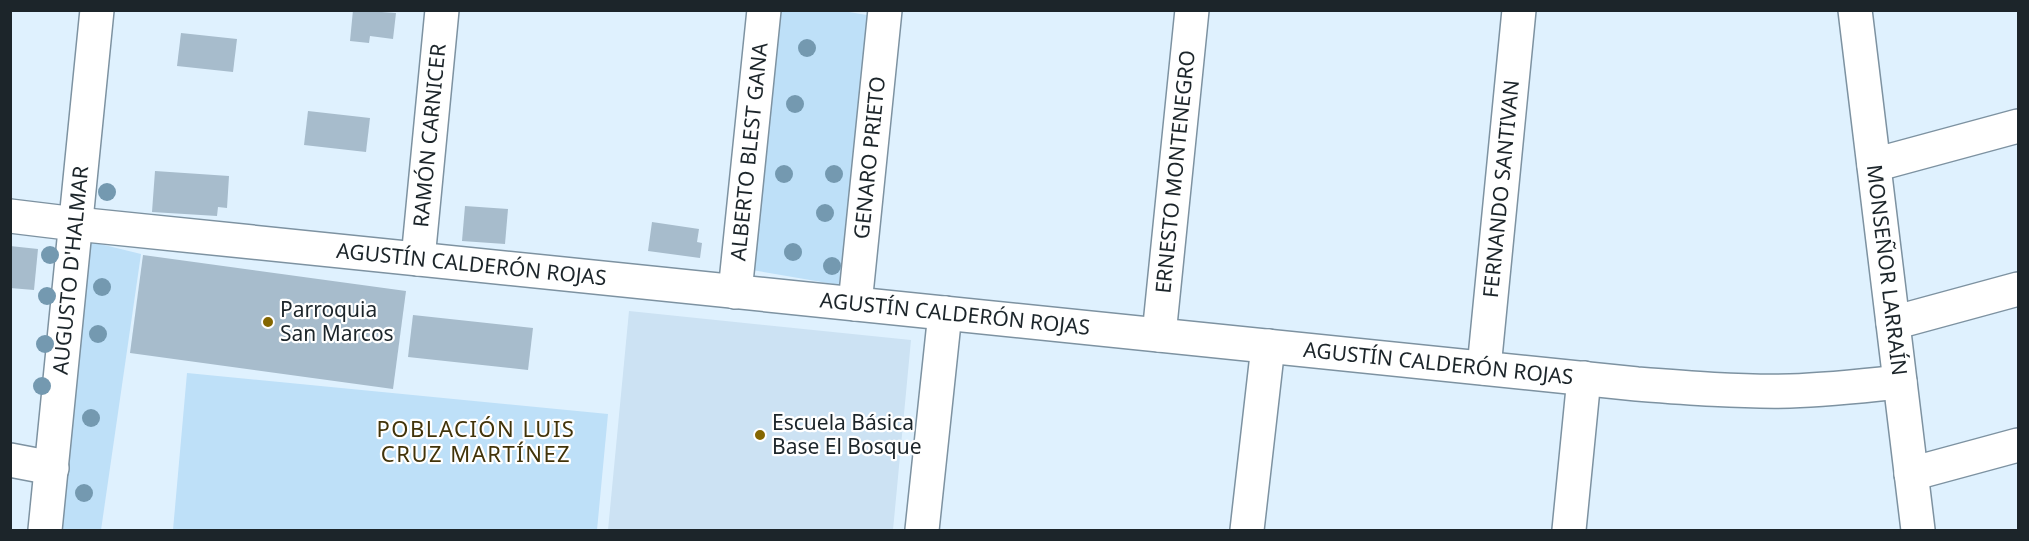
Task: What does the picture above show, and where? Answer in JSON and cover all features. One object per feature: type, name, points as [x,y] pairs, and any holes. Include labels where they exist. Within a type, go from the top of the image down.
[{"type":"street","name":"AUGUSTO D'HALMAR","points":[[45,531],[97,10]]},
{"type":"street","name":"RAMÓN CARNICER","points":[[418,259],[442,10]]},
{"type":"street","name":"ALBERTO BLEST GANA","points":[[735,292],[764,10]]},
{"type":"street","name":"GENARO PRIETO","points":[[855,304],[885,10]]},
{"type":"street","name":"ERNESTO MONTENEGRO","points":[[1159,335],[1192,10]]},
{"type":"street","name":"FERNANDO SANTIVAN","points":[[1484,368],[1519,10]]},
{"type":"street","name":"MONSEÑOR LARRAÍN","points":[[1856,11],[1918,531]]},
{"type":"street","points":[[1874,165],[2019,126]]},
{"type":"street","name":"AGUSTÍN CALDERÓN ROJAS","points":[[10,216],[735,292],[1703,389],[1777,391],[1844,388],[1900,382]]},
{"type":"street","points":[[1893,323],[2019,289]]},
{"type":"street","points":[[922,531],[945,313]]},
{"type":"street","points":[[1247,531],[1268,346]]},
{"type":"street","points":[[1569,531],[1584,378]]},
{"type":"street","points":[[1911,474],[2019,445]]},
{"type":"street","points":[[10,459],[52,468]]},
{"type":"shaded area","points":[[775,11],[843,11],[873,16],[839,285],[752,270]]},
{"type":"shaded area","points":[[88,241],[141,254],[101,530],[59,530]]},
{"type":"shaded area","name":"Escuela Básica Base El Bosque","points":[[629,311],[911,340],[893,530],[608,530]]},
{"type":"shaded area","points":[[187,373],[608,414],[597,530],[173,530]]},
{"type":"building","points":[[353,10],[396,13],[393,39],[370,36],[369,43],[350,41]]},
{"type":"building","points":[[181,33],[237,39],[233,72],[177,66]]},
{"type":"building","points":[[308,111],[370,118],[366,152],[304,145]]},
{"type":"building","points":[[155,171],[229,176],[227,208],[218,207],[217,216],[152,212]]},
{"type":"building","points":[[465,206],[508,209],[505,244],[462,241]]},
{"type":"building","points":[[652,222],[699,229],[697,242],[702,243],[700,258],[648,251]]},
{"type":"building","points":[[10,246],[38,249],[34,290],[10,288]]},
{"type":"building","name":"Parroquia San Marcos","points":[[143,255],[406,291],[393,389],[130,353]]},
{"type":"building","points":[[413,315],[533,328],[528,370],[408,357]]},
{"type":"place","name":"Parroquia San Marcos","points":[[268,322]]},
{"type":"place","name":"Escuela Básica Base El Bosque","points":[[760,435]]},
{"type":"district","name":"POBLACIÓN LUIS CRUZ MARTÍNEZ","points":[[476,442]]}]
